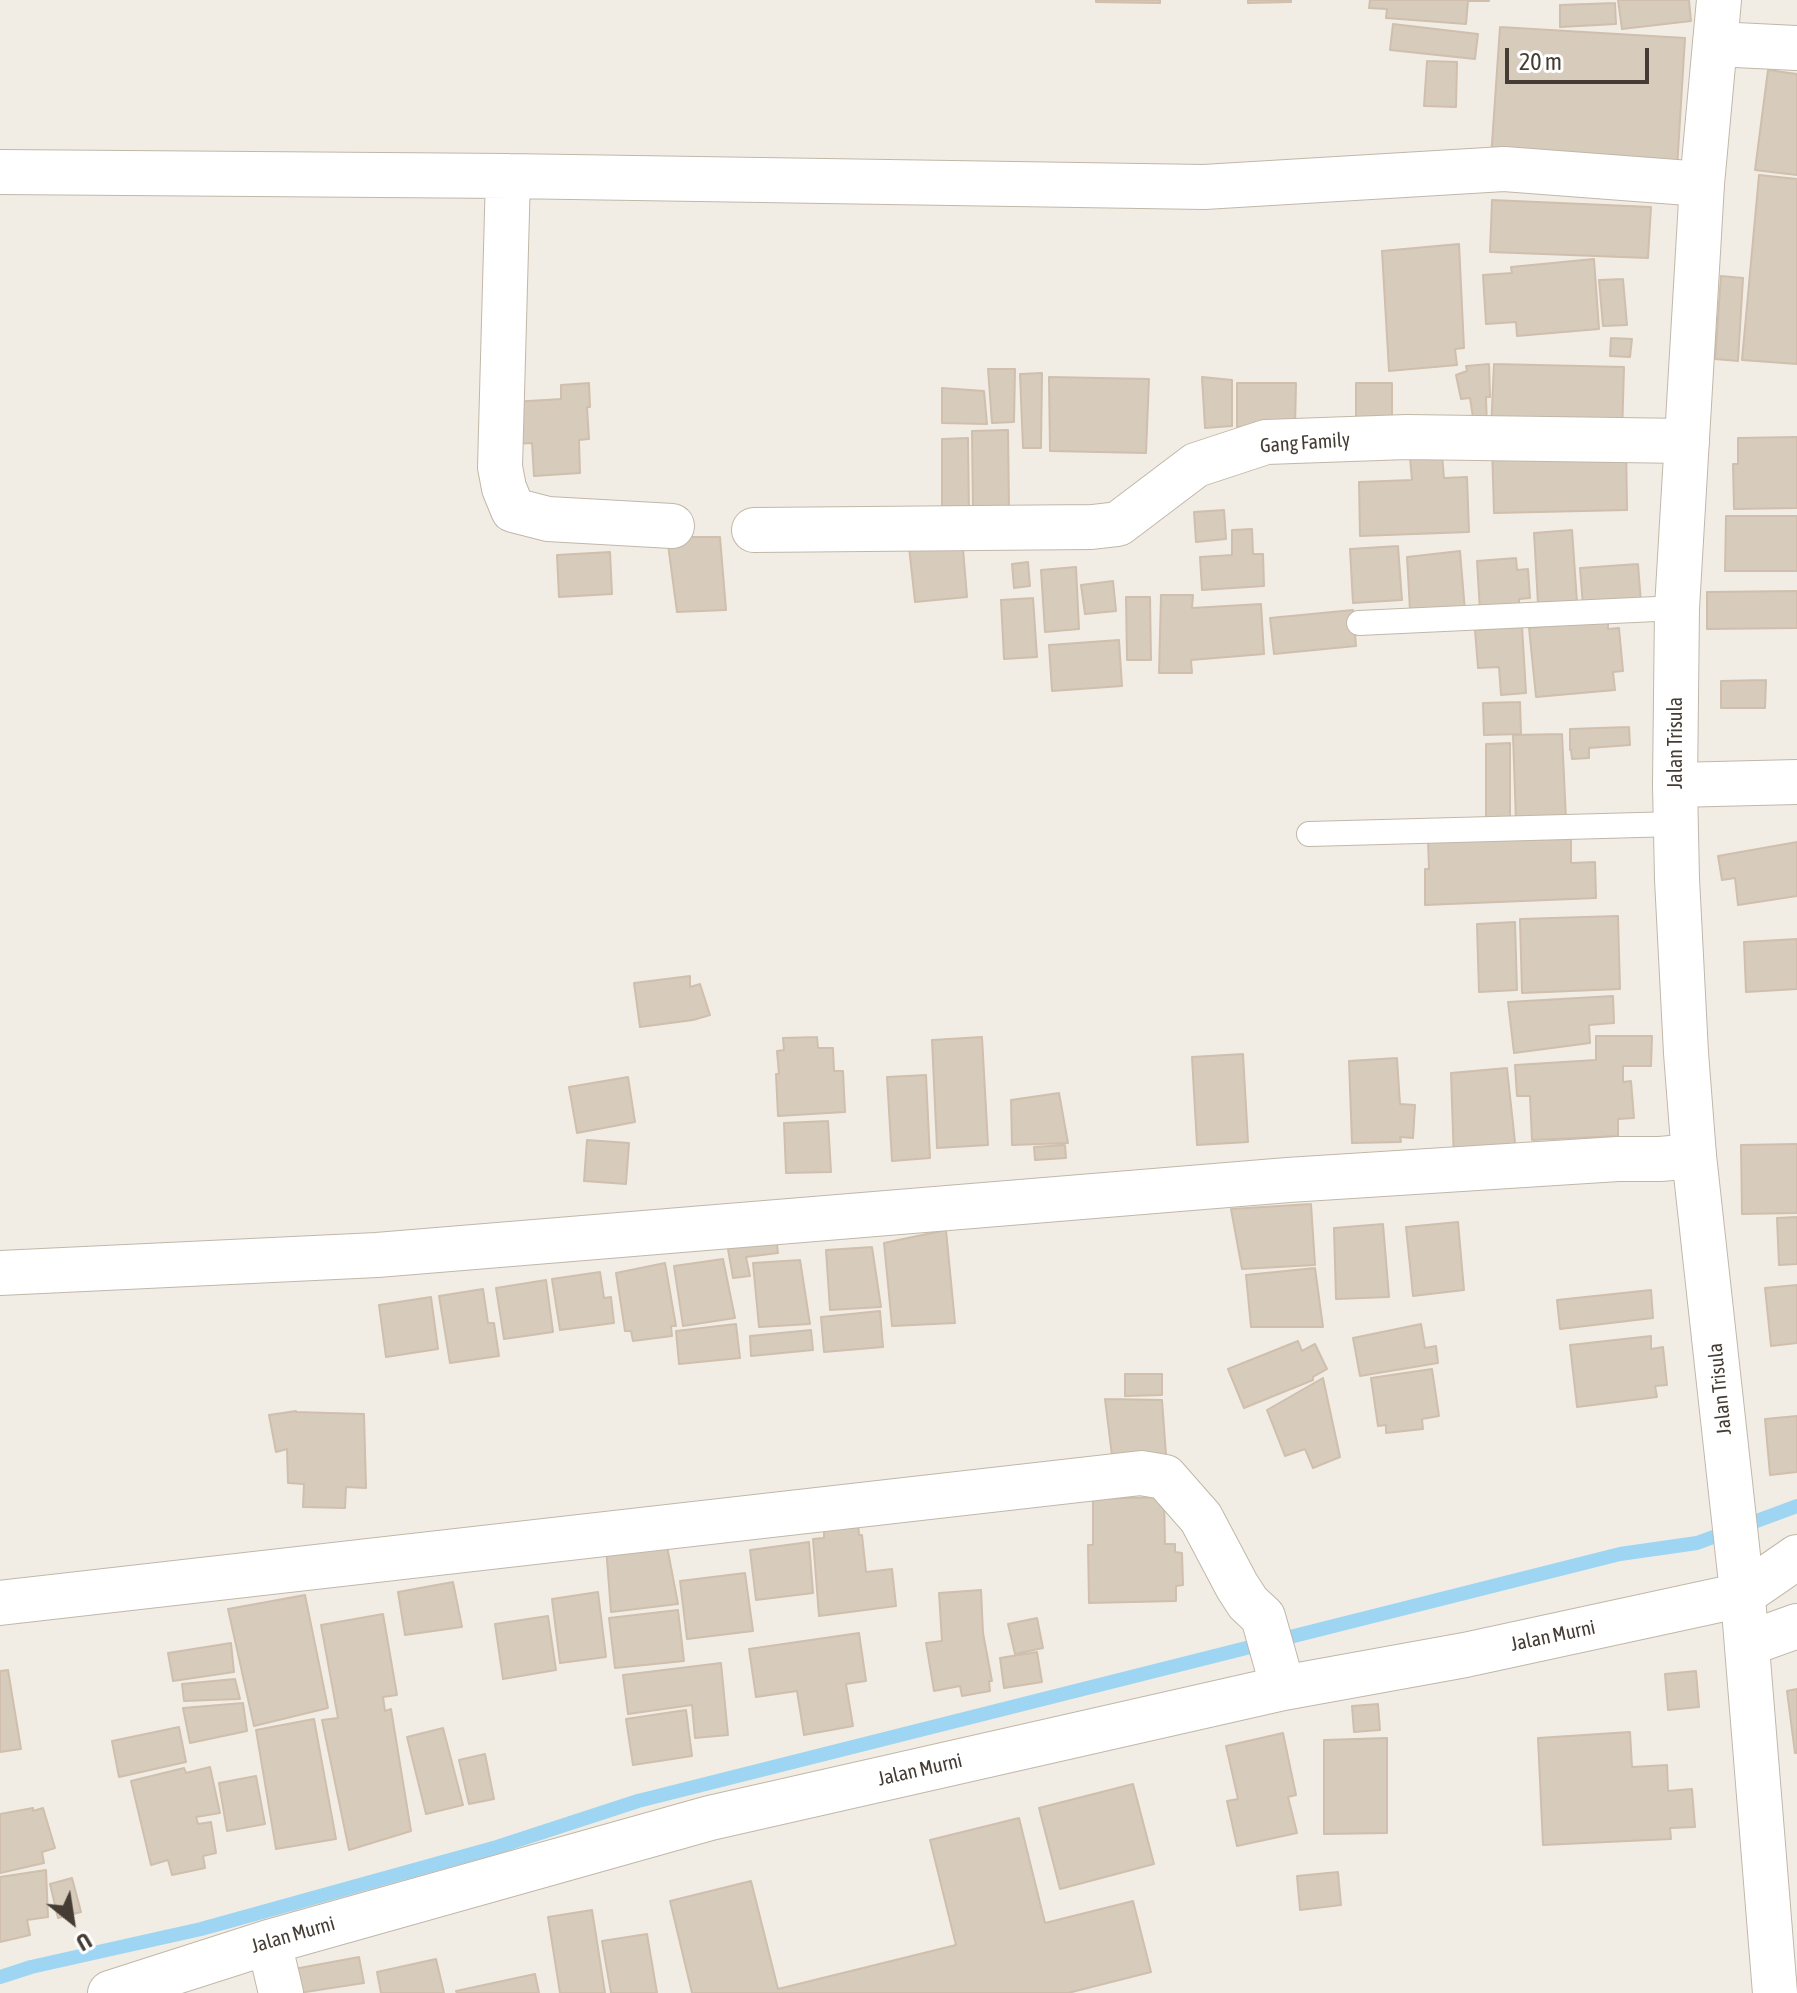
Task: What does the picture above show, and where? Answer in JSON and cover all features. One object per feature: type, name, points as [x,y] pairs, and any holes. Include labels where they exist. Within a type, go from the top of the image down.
[{"type":"street","name":"Jalan Trisula","points":[[1719,0],[1702,184],[1677,608],[1676,804],[1679,927],[1694,1156],[1742,1595]]},
{"type":"street","points":[[1715,44],[1797,48]]},
{"type":"street","points":[[0,172],[1204,187],[1504,169],[1702,184]]},
{"type":"street","points":[[508,176],[500,467],[513,510],[548,519],[672,526]]},
{"type":"street","name":"Gang Family","points":[[754,530],[1092,527],[1118,524],[1196,465],[1266,442],[1407,437],[1687,441]]},
{"type":"street","points":[[1676,804],[1797,782]]},
{"type":"street","points":[[0,1273],[377,1255],[1288,1180],[1694,1156]]},
{"type":"street","points":[[0,1603],[1141,1473],[1165,1477],[1201,1518],[1237,1586],[1248,1603],[1263,1617],[1280,1675]]},
{"type":"street","points":[[1775,1993],[1742,1595],[1797,1557]]},
{"type":"street","name":"Jalan Murni","points":[[110,1993],[269,1942],[710,1818],[1280,1675],[1465,1655],[1742,1595]]},
{"type":"street","points":[[1747,1644],[1797,1626]]},
{"type":"street","points":[[269,1942],[281,1993]]},
{"type":"lane","points":[[1359,623],[1677,608]]},
{"type":"lane","points":[[1309,834],[1676,804]]},
{"type":"building","points":[[1160,0],[1160,3],[1096,2]]},
{"type":"building","points":[[1248,0],[1291,0],[1291,2],[1248,3]]},
{"type":"building","points":[[1370,0],[1489,1],[1468,1],[1466,24],[1386,18],[1387,9],[1369,8]]},
{"type":"building","points":[[1618,0],[1689,0],[1691,21],[1622,29]]},
{"type":"building","points":[[1615,3],[1616,24],[1560,27],[1560,5]]},
{"type":"building","points":[[1393,24],[1478,34],[1475,59],[1390,50]]},
{"type":"building","points":[[1500,27],[1685,38],[1677,169],[1491,158]]},
{"type":"building","points":[[1427,61],[1457,62],[1456,107],[1424,106]]},
{"type":"building","points":[[1768,70],[1797,74],[1797,175],[1755,170]]},
{"type":"building","points":[[1759,175],[1797,179],[1797,364],[1742,360]]},
{"type":"building","points":[[1492,200],[1651,207],[1648,258],[1490,252]]},
{"type":"building","points":[[1459,244],[1464,348],[1455,349],[1457,365],[1389,371],[1382,251]]},
{"type":"building","points":[[1594,259],[1599,329],[1517,336],[1516,322],[1486,324],[1483,275],[1512,273],[1511,267]]},
{"type":"building","points":[[1721,276],[1743,278],[1738,361],[1715,359]]},
{"type":"building","points":[[1623,279],[1627,325],[1603,326],[1599,280]]},
{"type":"building","points":[[1611,338],[1632,339],[1630,357],[1610,356]]},
{"type":"building","points":[[1489,364],[1487,429],[1475,430],[1470,398],[1461,399],[1456,375],[1467,371],[1466,366]]},
{"type":"building","points":[[1494,364],[1624,367],[1622,435],[1491,431]]},
{"type":"building","points":[[988,369],[1015,369],[1014,422],[992,423]]},
{"type":"building","points":[[1042,373],[1041,448],[1023,448],[1020,374]]},
{"type":"building","points":[[1049,377],[1149,379],[1146,453],[1050,451]]},
{"type":"building","points":[[1202,377],[1232,380],[1232,426],[1205,428]]},
{"type":"building","points":[[589,383],[589,439],[579,440],[580,473],[534,476],[532,443],[514,444],[512,402],[561,399],[561,385]]},
{"type":"building","points":[[1237,383],[1296,383],[1295,427],[1237,427]]},
{"type":"building","points":[[1356,383],[1392,383],[1392,431],[1356,432]]},
{"type":"building","points":[[942,388],[984,391],[987,424],[942,423]]},
{"type":"building","points":[[1008,430],[1009,510],[973,510],[972,431]]},
{"type":"building","points":[[1797,437],[1797,508],[1734,509],[1733,464],[1738,464],[1738,438]]},
{"type":"building","points":[[968,438],[969,512],[942,512],[942,439]]},
{"type":"building","points":[[1626,442],[1627,510],[1494,513],[1492,447]]},
{"type":"building","points":[[1442,455],[1444,478],[1467,477],[1469,532],[1360,536],[1359,482],[1412,480],[1410,458]]},
{"type":"building","points":[[1224,510],[1226,539],[1196,542],[1194,512]]},
{"type":"building","points":[[1726,516],[1797,516],[1797,571],[1725,571]]},
{"type":"building","points":[[1252,529],[1253,554],[1263,554],[1264,586],[1202,590],[1200,557],[1232,555],[1232,530]]},
{"type":"building","points":[[1572,530],[1577,602],[1538,604],[1534,533]]},
{"type":"building","points":[[667,537],[720,537],[726,610],[677,612]]},
{"type":"building","points":[[1398,546],[1402,600],[1353,603],[1350,549]]},
{"type":"building","points":[[909,547],[963,549],[967,597],[915,602]]},
{"type":"building","points":[[1460,551],[1465,611],[1410,610],[1407,557]]},
{"type":"building","points":[[610,552],[612,594],[559,597],[557,555]]},
{"type":"building","points":[[1516,558],[1517,570],[1528,569],[1530,598],[1519,599],[1519,608],[1480,611],[1477,561]]},
{"type":"building","points":[[1028,562],[1030,586],[1014,588],[1012,564]]},
{"type":"building","points":[[1638,564],[1641,603],[1583,606],[1580,568]]},
{"type":"building","points":[[1076,567],[1079,629],[1045,632],[1041,570]]},
{"type":"building","points":[[1113,581],[1116,611],[1085,614],[1081,585]]},
{"type":"building","points":[[1797,591],[1797,628],[1707,629],[1707,592]]},
{"type":"building","points":[[1161,595],[1193,595],[1192,608],[1261,604],[1264,654],[1191,660],[1192,673],[1159,673]]},
{"type":"building","points":[[1126,597],[1150,597],[1151,660],[1127,660]]},
{"type":"building","points":[[1033,598],[1037,657],[1004,659],[1001,600]]},
{"type":"building","points":[[1353,610],[1356,646],[1274,654],[1270,618]]},
{"type":"building","points":[[1608,620],[1608,629],[1619,628],[1623,671],[1613,672],[1615,690],[1536,697],[1529,628]]},
{"type":"building","points":[[1522,626],[1526,693],[1501,695],[1499,667],[1478,668],[1475,630]]},
{"type":"building","points":[[1119,640],[1122,686],[1052,691],[1049,645]]},
{"type":"building","points":[[1766,680],[1765,708],[1721,708],[1721,681]]},
{"type":"building","points":[[1520,702],[1521,734],[1484,735],[1483,703]]},
{"type":"building","points":[[1629,727],[1630,745],[1589,748],[1589,758],[1572,759],[1570,729]]},
{"type":"building","points":[[1562,734],[1566,820],[1516,822],[1513,735]]},
{"type":"building","points":[[1510,743],[1510,822],[1486,822],[1486,744]]},
{"type":"building","points":[[1571,839],[1571,863],[1595,862],[1596,898],[1425,905],[1428,840]]},
{"type":"building","points":[[1797,842],[1797,896],[1738,905],[1735,878],[1722,880],[1718,856]]},
{"type":"building","points":[[1618,916],[1620,989],[1522,993],[1520,919]]},
{"type":"building","points":[[1515,922],[1517,990],[1479,992],[1477,924]]},
{"type":"building","points":[[1797,939],[1797,989],[1746,992],[1744,942]]},
{"type":"building","points":[[690,976],[690,987],[700,984],[710,1015],[640,1027],[634,983]]},
{"type":"building","points":[[1613,996],[1614,1023],[1589,1025],[1590,1043],[1514,1053],[1508,1002]]},
{"type":"building","points":[[1596,1036],[1652,1036],[1651,1066],[1623,1066],[1623,1082],[1631,1081],[1634,1118],[1618,1119],[1618,1136],[1532,1140],[1530,1096],[1517,1096],[1515,1065],[1596,1060]]},
{"type":"building","points":[[817,1037],[818,1048],[833,1048],[834,1071],[843,1071],[845,1112],[778,1116],[777,1051],[784,1050],[783,1038]]},
{"type":"building","points":[[982,1037],[988,1145],[937,1148],[932,1040]]},
{"type":"building","points":[[1243,1054],[1248,1142],[1197,1145],[1192,1057]]},
{"type":"building","points":[[1397,1058],[1400,1104],[1415,1105],[1413,1138],[1400,1137],[1401,1142],[1352,1143],[1349,1061]]},
{"type":"building","points":[[1507,1068],[1517,1161],[1454,1162],[1451,1073]]},
{"type":"building","points":[[926,1075],[930,1158],[892,1161],[887,1077]]},
{"type":"building","points":[[628,1077],[635,1122],[577,1133],[569,1087]]},
{"type":"building","points":[[1059,1093],[1068,1143],[1012,1145],[1011,1100]]},
{"type":"building","points":[[828,1121],[831,1172],[786,1173],[784,1123]]},
{"type":"building","points":[[587,1140],[629,1143],[626,1184],[584,1181]]},
{"type":"building","points":[[1797,1144],[1797,1213],[1742,1214],[1741,1145]]},
{"type":"building","points":[[1065,1145],[1066,1158],[1035,1160],[1034,1147]]},
{"type":"building","points":[[1311,1204],[1315,1265],[1242,1269],[1231,1209]]},
{"type":"building","points":[[1797,1217],[1797,1264],[1779,1265],[1777,1218]]},
{"type":"building","points":[[1458,1222],[1464,1290],[1413,1296],[1406,1227]]},
{"type":"building","points":[[1383,1224],[1389,1297],[1336,1299],[1334,1228]]},
{"type":"building","points":[[775,1228],[778,1253],[746,1257],[750,1276],[733,1278],[725,1232]]},
{"type":"building","points":[[946,1230],[955,1323],[892,1326],[884,1243]]},
{"type":"building","points":[[872,1247],[881,1307],[830,1310],[826,1250]]},
{"type":"building","points":[[723,1259],[735,1318],[683,1326],[674,1266]]},
{"type":"building","points":[[800,1260],[810,1324],[759,1327],[753,1263]]},
{"type":"building","points":[[665,1263],[676,1326],[671,1326],[672,1336],[633,1341],[631,1331],[625,1331],[616,1273]]},
{"type":"building","points":[[1315,1268],[1323,1327],[1251,1327],[1246,1275]]},
{"type":"building","points":[[600,1272],[604,1298],[611,1297],[614,1323],[560,1330],[552,1279]]},
{"type":"building","points":[[546,1280],[553,1332],[504,1339],[496,1288]]},
{"type":"building","points":[[1797,1285],[1797,1343],[1771,1346],[1765,1288]]},
{"type":"building","points":[[483,1289],[488,1323],[494,1323],[499,1356],[450,1363],[439,1296]]},
{"type":"building","points":[[1651,1290],[1653,1318],[1560,1329],[1557,1300]]},
{"type":"building","points":[[431,1297],[438,1349],[386,1357],[379,1305]]},
{"type":"building","points":[[880,1311],[883,1347],[824,1352],[821,1317]]},
{"type":"building","points":[[736,1324],[740,1358],[679,1364],[676,1331]]},
{"type":"building","points":[[1421,1324],[1425,1348],[1436,1346],[1438,1363],[1360,1376],[1353,1338]]},
{"type":"building","points":[[811,1330],[813,1350],[751,1356],[750,1336]]},
{"type":"building","points":[[1651,1336],[1651,1349],[1663,1347],[1667,1385],[1655,1386],[1657,1397],[1577,1407],[1570,1345]]},
{"type":"building","points":[[1298,1341],[1302,1351],[1315,1344],[1327,1369],[1313,1380],[1244,1408],[1228,1369]]},
{"type":"building","points":[[1432,1369],[1439,1416],[1422,1419],[1423,1429],[1386,1433],[1386,1425],[1378,1426],[1371,1378]]},
{"type":"building","points":[[1125,1374],[1162,1374],[1162,1395],[1125,1396]]},
{"type":"building","points":[[1323,1378],[1340,1457],[1313,1468],[1305,1449],[1285,1456],[1267,1410]]},
{"type":"building","points":[[1105,1399],[1162,1400],[1166,1455],[1112,1456]]},
{"type":"building","points":[[296,1411],[364,1414],[366,1488],[346,1487],[345,1508],[303,1507],[304,1484],[288,1483],[287,1449],[276,1452],[269,1415]]},
{"type":"building","points":[[1797,1416],[1797,1472],[1770,1475],[1765,1419]]},
{"type":"building","points":[[1164,1497],[1165,1544],[1175,1544],[1175,1552],[1182,1553],[1183,1585],[1176,1586],[1176,1601],[1089,1603],[1088,1545],[1093,1545],[1093,1499]]},
{"type":"building","points":[[858,1522],[866,1572],[892,1569],[896,1606],[819,1616],[813,1539],[824,1538],[824,1526]]},
{"type":"building","points":[[666,1541],[678,1604],[611,1612],[606,1547]]},
{"type":"building","points":[[809,1542],[813,1593],[756,1600],[750,1550]]},
{"type":"building","points":[[745,1573],[753,1631],[687,1639],[680,1581]]},
{"type":"building","points":[[453,1582],[462,1627],[405,1635],[398,1592]]},
{"type":"building","points":[[981,1590],[983,1633],[992,1681],[989,1681],[990,1691],[962,1696],[960,1686],[934,1691],[926,1643],[942,1641],[939,1593]]},
{"type":"building","points":[[598,1592],[606,1657],[560,1663],[552,1599]]},
{"type":"building","points":[[305,1595],[328,1708],[254,1726],[228,1609]]},
{"type":"building","points":[[678,1610],[684,1661],[615,1668],[609,1618]]},
{"type":"building","points":[[383,1614],[397,1695],[383,1697],[385,1711],[391,1709],[411,1831],[349,1850],[322,1720],[338,1718],[321,1625]]},
{"type":"building","points":[[548,1616],[556,1670],[503,1679],[495,1624]]},
{"type":"building","points":[[1037,1618],[1043,1648],[1015,1654],[1008,1624]]},
{"type":"building","points":[[859,1633],[866,1681],[846,1684],[853,1726],[804,1735],[797,1691],[756,1697],[749,1649]]},
{"type":"building","points":[[231,1643],[234,1672],[173,1681],[168,1653]]},
{"type":"building","points":[[1037,1652],[1042,1682],[1004,1688],[1000,1658]]},
{"type":"building","points":[[721,1663],[728,1735],[695,1738],[692,1705],[628,1714],[623,1675]]},
{"type":"building","points":[[8,1670],[21,1749],[0,1752],[0,1671]]},
{"type":"building","points":[[1696,1671],[1699,1707],[1668,1710],[1665,1674]]},
{"type":"building","points":[[235,1679],[240,1699],[184,1701],[182,1684]]},
{"type":"building","points":[[1797,1689],[1797,1753],[1795,1753],[1787,1691]]},
{"type":"building","points":[[243,1703],[247,1731],[190,1743],[183,1708]]},
{"type":"building","points":[[1378,1704],[1380,1730],[1354,1732],[1352,1706]]},
{"type":"building","points":[[686,1710],[692,1756],[633,1765],[626,1719]]},
{"type":"building","points":[[314,1719],[336,1839],[276,1849],[256,1730]]},
{"type":"building","points":[[179,1727],[186,1762],[119,1777],[112,1741]]},
{"type":"building","points":[[443,1728],[463,1805],[426,1814],[407,1737]]},
{"type":"building","points":[[1630,1732],[1632,1767],[1667,1765],[1668,1791],[1692,1789],[1695,1827],[1670,1828],[1671,1839],[1543,1845],[1538,1738]]},
{"type":"building","points":[[1283,1733],[1296,1795],[1288,1797],[1297,1833],[1237,1846],[1227,1801],[1238,1799],[1226,1746]]},
{"type":"building","points":[[1387,1738],[1387,1833],[1324,1834],[1324,1740]]},
{"type":"building","points":[[485,1754],[494,1799],[469,1804],[459,1760]]},
{"type":"building","points":[[210,1767],[220,1813],[196,1817],[198,1824],[211,1822],[216,1853],[203,1856],[205,1868],[172,1875],[168,1860],[151,1865],[131,1781],[184,1768],[186,1773]]},
{"type":"building","points":[[256,1776],[265,1824],[227,1831],[219,1783]]},
{"type":"building","points":[[1133,1784],[1154,1864],[1060,1889],[1039,1808]]},
{"type":"building","points":[[33,1808],[33,1811],[43,1808],[55,1848],[42,1852],[44,1863],[0,1873],[0,1814]]},
{"type":"building","points":[[1019,1818],[1045,1923],[1133,1901],[1151,1972],[1068,1993],[692,1993],[670,1901],[751,1881],[778,1989],[956,1945],[930,1840]]},
{"type":"building","points":[[46,1870],[48,1917],[27,1920],[30,1935],[0,1942],[0,1877]]},
{"type":"building","points":[[1338,1872],[1341,1905],[1300,1910],[1297,1876]]},
{"type":"building","points":[[72,1878],[81,1912],[58,1918],[50,1884]]},
{"type":"building","points":[[592,1910],[605,1993],[560,1993],[548,1917]]},
{"type":"building","points":[[647,1934],[657,1993],[611,1993],[602,1941]]},
{"type":"building","points":[[359,1957],[364,1983],[299,1993],[294,1969]]},
{"type":"building","points":[[436,1959],[444,1993],[381,1993],[377,1972]]},
{"type":"building","points":[[535,1974],[539,1993],[456,1991]]},
{"type":"waterway","points":[[0,1977],[31,1967],[201,1929],[497,1847],[638,1801],[1620,1554],[1697,1543],[1797,1506]]}]
